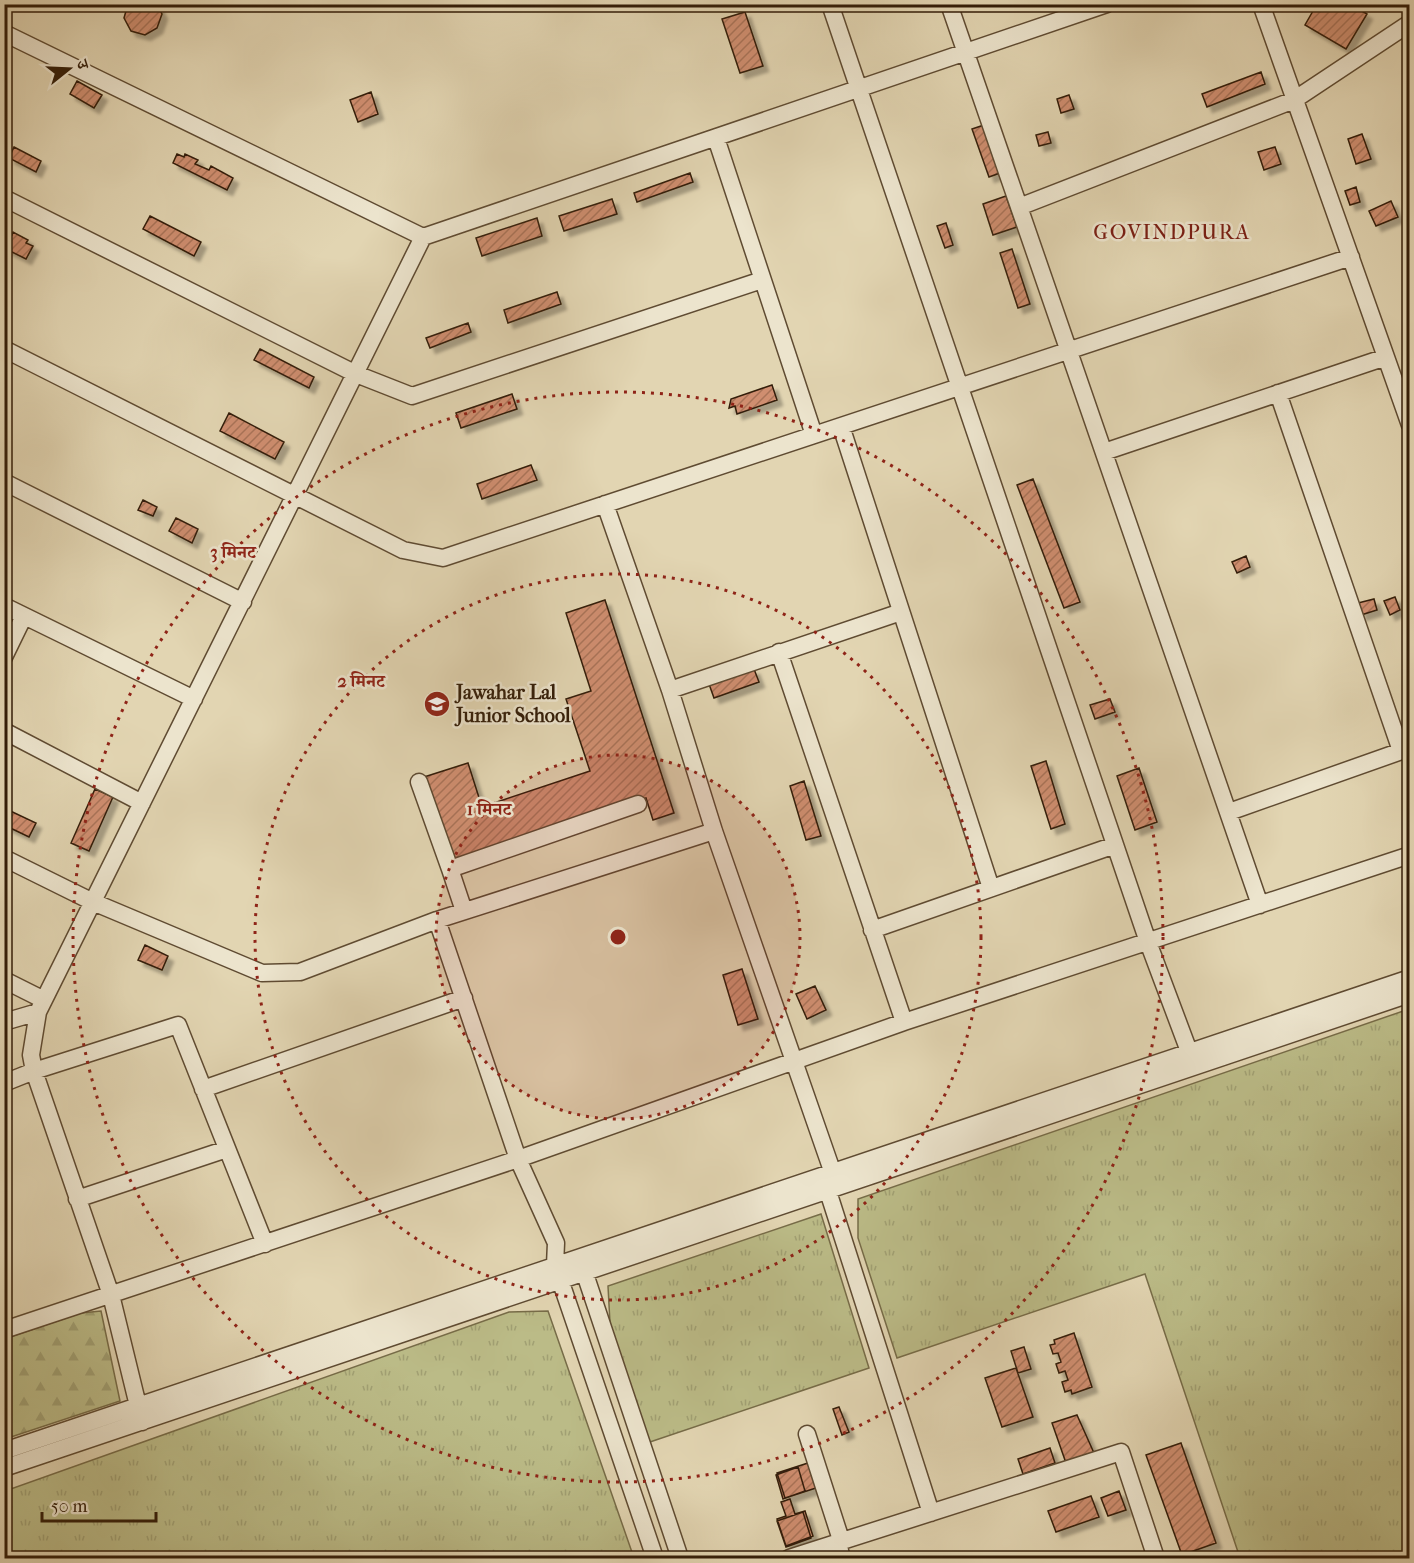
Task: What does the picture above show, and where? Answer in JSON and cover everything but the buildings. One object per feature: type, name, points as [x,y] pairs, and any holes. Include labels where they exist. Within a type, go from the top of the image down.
[{"type":"street","points":[[830,4],[1148,942],[1192,1059]]},
{"type":"street","points":[[949,4],[1260,905]]},
{"type":"street","points":[[4,33],[423,237],[1107,4]]},
{"type":"street","points":[[1262,4],[1410,425]]},
{"type":"street","points":[[1019,207],[1294,100],[1410,23]]},
{"type":"street","points":[[716,138],[814,435]]},
{"type":"street","points":[[4,198],[356,374],[412,396],[762,280]]},
{"type":"street","points":[[140,1414],[111,1295],[34,1071],[31,1055],[41,1006],[423,237]]},
{"type":"street","points":[[4,349],[403,550],[443,558],[1351,257]]},
{"type":"street","points":[[1104,452],[1386,357]]},
{"type":"street","points":[[1229,812],[1405,750],[1278,393]]},
{"type":"street","points":[[841,426],[990,888]]},
{"type":"street","points":[[4,482],[243,602]]},
{"type":"street","points":[[605,504],[670,690],[714,831],[795,1061],[931,1513]]},
{"type":"street","points":[[4,606],[194,699]]},
{"type":"street","points":[[670,690],[901,612]]},
{"type":"street","points":[[4,657],[24,616]]},
{"type":"street","points":[[779,652],[904,1022]]},
{"type":"street","points":[[4,731],[142,803]]},
{"type":"street","points":[[418,782],[464,911]]},
{"type":"street","points":[[450,869],[638,804]]},
{"type":"street","points":[[4,858],[93,902],[262,973],[300,972],[437,920],[714,831]]},
{"type":"street","points":[[872,930],[1115,845]]},
{"type":"street","points":[[4,1330],[518,1159],[904,1022],[1410,855]]},
{"type":"street","points":[[437,920],[518,1159],[556,1243],[555,1265],[655,1558]]},
{"type":"street","points":[[4,1451],[140,1414],[562,1282],[830,1181],[1192,1059],[1410,978]]},
{"type":"street","points":[[4,981],[41,1006]]},
{"type":"street","points":[[1192,1059],[1410,994]]},
{"type":"street","points":[[203,1089],[464,998]]},
{"type":"street","points":[[4,1022],[41,1006]]},
{"type":"street","points":[[4,1083],[34,1071],[178,1025],[265,1244]]},
{"type":"street","points":[[77,1199],[227,1149]]},
{"type":"street","points":[[4,1468],[140,1414],[580,1255],[830,1181]]},
{"type":"street","points":[[556,1243],[580,1255]]},
{"type":"street","points":[[580,1255],[584,1274],[680,1558]]},
{"type":"street","points":[[807,1434],[841,1548]]},
{"type":"street","points":[[789,1558],[841,1548],[931,1513],[1121,1452],[1156,1558]]},
{"type":"green space","points":[[1409,1009],[1409,1558],[1240,1558],[1145,1274],[897,1358],[858,1238],[858,1199]]},
{"type":"green space","points":[[821,1214],[869,1368],[644,1444],[610,1323],[608,1286]]},
{"type":"green space","points":[[101,1311],[120,1401],[5,1439],[4,1339],[81,1313]]},
{"type":"green space","points":[[548,1311],[634,1558],[5,1558],[5,1491],[509,1312]]},
{"type":"place","name":"Jawahar Lal Junior School","points":[[437,704]]},
{"type":"district","name":"GOVINDPURA","points":[[1172,232]]}]
